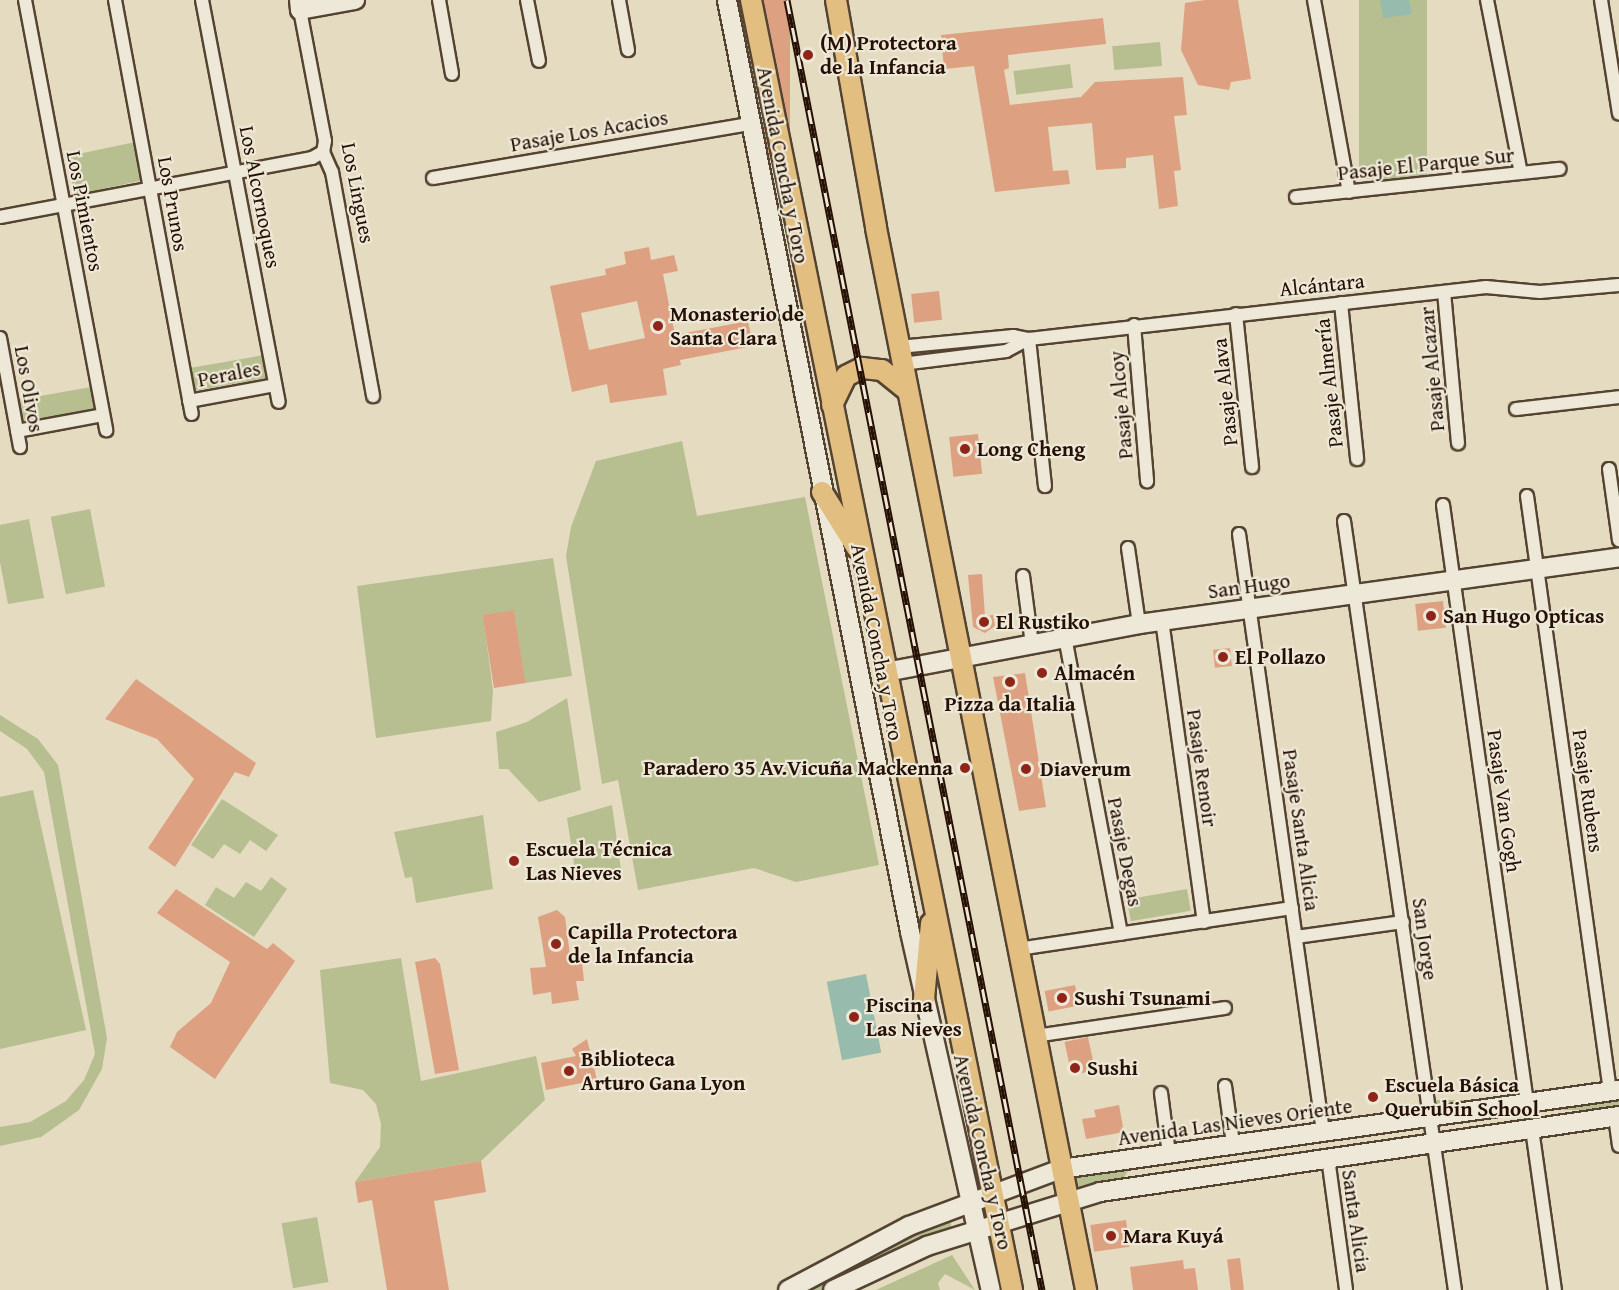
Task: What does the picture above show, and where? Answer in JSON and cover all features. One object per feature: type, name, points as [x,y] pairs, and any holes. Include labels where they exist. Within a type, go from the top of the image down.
[{"type":"main road","name":"Avenida Concha y Toro","points":[[751,0],[1012,1290]]},
{"type":"main road","points":[[836,0],[901,356],[1086,1290]]},
{"type":"main road","points":[[832,405],[846,376],[862,368],[882,370],[908,391]]},
{"type":"main road","points":[[822,492],[864,559]]},
{"type":"main road","points":[[924,999],[933,900]]},
{"type":"street","name":"Los Pimientos","points":[[25,0],[106,430]]},
{"type":"street","name":"Los Prunos","points":[[115,0],[192,414]]},
{"type":"street","name":"Los Alcornoques","points":[[202,0],[279,402]]},
{"type":"street","points":[[300,5],[355,0]]},
{"type":"street","points":[[439,0],[452,74]]},
{"type":"street","points":[[527,0],[539,62]]},
{"type":"street","points":[[619,0],[628,50]]},
{"type":"street","name":"Avenida Concha y Toro","points":[[727,0],[822,492],[924,999],[968,1201],[991,1290]]},
{"type":"street","points":[[1314,0],[1349,192]]},
{"type":"street","points":[[1487,0],[1521,173]]},
{"type":"street","points":[[1601,0],[1614,52],[1619,114]]},
{"type":"street","name":"Los Lingues","points":[[300,5],[325,141],[322,152],[332,172],[373,396]]},
{"type":"street","name":"Pasaje Los Acacios","points":[[433,178],[750,124]]},
{"type":"street","points":[[0,218],[235,173],[322,152]]},
{"type":"street","name":"Pasaje El Parque Sur","points":[[1296,198],[1560,169]]},
{"type":"street","name":"Alcántara","points":[[901,356],[1006,351],[1029,339],[1134,325],[1494,287],[1550,292],[1619,285]]},
{"type":"street","name":"Pasaje Alcazar","points":[[1444,292],[1458,443]]},
{"type":"street","name":"Pasaje Almería","points":[[1341,303],[1357,459]]},
{"type":"street","name":"Pasaje Alava","points":[[1236,314],[1252,467]]},
{"type":"street","name":"Pasaje Alcoy","points":[[1134,325],[1147,481]]},
{"type":"street","name":"Los Olivos","points":[[0,338],[20,447]]},
{"type":"street","points":[[1029,339],[1045,486]]},
{"type":"street","name":"Perales","points":[[189,401],[275,385]]},
{"type":"street","points":[[1516,409],[1619,397]]},
{"type":"street","points":[[17,431],[104,415]]},
{"type":"street","points":[[1609,469],[1619,540]]},
{"type":"street","name":"Pasaje Rubens","points":[[1527,496],[1615,1090]]},
{"type":"street","name":"Pasaje Van Gogh","points":[[1443,506],[1527,1103]]},
{"type":"street","name":"San Jorge","points":[[1344,521],[1455,1290]]},
{"type":"street","name":"Pasaje Santa Alicia","points":[[1239,534],[1323,1132]]},
{"type":"street","points":[[1128,548],[1139,624]]},
{"type":"street","name":"San Hugo","points":[[886,672],[1162,620],[1619,557]]},
{"type":"street","points":[[1023,576],[1032,644]]},
{"type":"street","name":"Pasaje Renoir","points":[[1162,620],[1204,921]]},
{"type":"street","name":"Pasaje Degas","points":[[1065,637],[1121,934]]},
{"type":"street","points":[[1018,949],[1292,908]]},
{"type":"street","points":[[1296,937],[1403,922]]},
{"type":"street","points":[[1035,1036],[1225,1008]]},
{"type":"street","points":[[1225,1086],[1233,1144]]},
{"type":"street","name":"Avenida Las Nieves Oriente","points":[[788,1290],[840,1258],[968,1201],[1061,1169],[1615,1090]]},
{"type":"street","points":[[1161,1093],[1177,1152],[1188,1178]]},
{"type":"street","points":[[833,1290],[904,1255],[1109,1190],[1617,1117],[1619,1146]]},
{"type":"street","points":[[1532,1129],[1555,1290]]},
{"type":"street","name":"Santa Alicia","points":[[1328,1158],[1346,1290]]},
{"type":"shaded area","points":[[1359,0],[1427,0],[1427,179],[1359,179]]},
{"type":"shaded area","points":[[1380,0],[1409,0],[1412,14],[1383,18]]},
{"type":"shaded area","points":[[1160,42],[1162,66],[1114,70],[1112,46]]},
{"type":"shaded area","points":[[1070,64],[1073,88],[1016,95],[1013,71]]},
{"type":"shaded area","points":[[135,142],[143,180],[75,195],[67,157]]},
{"type":"shaded area","points":[[264,355],[268,378],[194,391],[190,368]]},
{"type":"shaded area","points":[[91,387],[95,410],[21,423],[17,400]]},
{"type":"shaded area","points":[[682,441],[697,516],[805,497],[879,865],[796,882],[754,868],[638,890],[618,780],[602,784],[566,556],[571,527],[596,461]]},
{"type":"shaded area","points":[[90,509],[105,587],[66,594],[51,517]]},
{"type":"shaded area","points":[[29,519],[44,598],[8,604],[0,562],[0,525]]},
{"type":"shaded area","points":[[553,558],[572,676],[525,683],[514,611],[483,616],[493,690],[491,721],[376,738],[357,586]]},
{"type":"shaded area","points":[[567,698],[581,790],[539,802],[508,769],[499,769],[496,732],[527,722]]},
{"type":"shaded area","points":[[0,715],[38,739],[58,765],[107,1038],[102,1069],[79,1110],[41,1137],[0,1146],[0,1127],[30,1122],[66,1101],[84,1080],[95,1054],[44,772],[27,749],[0,731]]},
{"type":"shaded area","points":[[33,790],[86,1030],[0,1049],[0,797]]},
{"type":"shaded area","points":[[222,799],[278,835],[266,851],[250,840],[240,854],[224,844],[213,859],[191,845]]},
{"type":"shaded area","points":[[612,805],[621,870],[575,870],[567,818]]},
{"type":"shaded area","points":[[483,815],[493,889],[416,903],[412,877],[405,878],[394,832]]},
{"type":"shaded area","points":[[271,877],[287,889],[254,937],[205,905],[216,887],[234,898],[246,882],[261,891]]},
{"type":"shaded area","points":[[1187,889],[1191,911],[1131,921],[1127,900]]},
{"type":"shaded area","points":[[401,958],[421,1081],[536,1056],[545,1100],[481,1161],[355,1182],[380,1147],[381,1124],[376,1104],[363,1090],[330,1083],[320,970]]},
{"type":"shaded area","name":"Piscina Las Nieves","points":[[866,974],[881,1053],[842,1060],[827,982]]},
{"type":"shaded area","points":[[1435,1100],[1619,1100],[1619,1110],[1435,1110]]},
{"type":"shaded area","points":[[1169,1161],[1128,1171],[1122,1180],[1073,1192],[1069,1176]]},
{"type":"shaded area","points":[[317,1217],[328,1282],[293,1288],[282,1223]]},
{"type":"shaded area","points":[[950,1219],[952,1231],[823,1290],[804,1290]]},
{"type":"shaded area","points":[[952,1255],[975,1290],[945,1274],[938,1283],[940,1290],[876,1290]]},
{"type":"building","points":[[763,0],[790,0],[790,160],[763,160]]},
{"type":"building","points":[[1205,0],[1238,0],[1251,79],[1231,82],[1229,90],[1198,85],[1181,50],[1185,3]]},
{"type":"building","points":[[1103,18],[1106,44],[1008,55],[1009,68],[1004,70],[1010,105],[1081,97],[1095,82],[1183,77],[1187,115],[1174,116],[1181,170],[1174,171],[1178,206],[1159,209],[1153,155],[1126,158],[1126,168],[1096,170],[1092,123],[1048,127],[1053,171],[1068,170],[1070,184],[995,192],[974,66],[944,69],[941,35]]},
{"type":"building","name":"Monasterio de Santa Clara","points":[[649,247],[651,260],[674,255],[678,271],[663,274],[675,335],[748,321],[753,346],[680,360],[681,365],[663,369],[667,395],[610,403],[607,384],[572,392],[550,286],[606,275],[605,269],[626,264],[624,252]],"holes":[[[637,301],[645,338],[589,350],[581,313]]]},
{"type":"building","points":[[939,291],[942,320],[914,323],[911,294]]},
{"type":"building","points":[[978,434],[982,474],[953,477],[949,437]]},
{"type":"building","points":[[982,574],[985,616],[993,615],[995,626],[985,633],[973,627],[968,575]]},
{"type":"building","name":"San Hugo Opticas","points":[[1443,601],[1446,628],[1418,631],[1415,604]]},
{"type":"building","points":[[514,610],[526,683],[494,688],[482,615]]},
{"type":"building","name":"El Pollazo","points":[[1230,648],[1232,666],[1215,668],[1213,650]]},
{"type":"building","points":[[1025,673],[1046,807],[1019,811],[993,677]]},
{"type":"building","points":[[136,679],[256,763],[249,777],[235,772],[175,867],[148,848],[194,779],[157,739],[105,719]]},
{"type":"building","points":[[176,889],[267,949],[273,943],[295,961],[215,1079],[170,1047],[177,1032],[211,1003],[230,962],[157,913]]},
{"type":"building","name":"Capilla Protectora de la Infancia","points":[[557,910],[565,917],[571,963],[582,962],[584,981],[576,981],[579,1000],[552,1004],[551,992],[533,995],[530,968],[546,967],[538,917]]},
{"type":"building","points":[[435,958],[440,964],[459,1070],[435,1074],[415,962]]},
{"type":"building","name":"Sushi Tsunami","points":[[1075,985],[1079,1006],[1049,1012],[1045,991]]},
{"type":"building","points":[[1088,1037],[1095,1070],[1072,1075],[1065,1042]]},
{"type":"building","name":"Biblioteca Arturo Gana Lyon","points":[[587,1039],[597,1080],[546,1090],[541,1063],[576,1056],[572,1049]]},
{"type":"building","points":[[1119,1105],[1124,1132],[1086,1139],[1082,1119],[1096,1117],[1094,1110]]},
{"type":"building","points":[[481,1161],[486,1192],[434,1201],[449,1290],[387,1290],[372,1200],[358,1203],[355,1182]]},
{"type":"building","name":"Mara Kuyá","points":[[1126,1220],[1130,1247],[1094,1252],[1090,1225]]},
{"type":"building","points":[[1240,1258],[1244,1290],[1231,1290],[1227,1260]]},
{"type":"building","points":[[1183,1260],[1184,1269],[1195,1268],[1198,1290],[1133,1290],[1130,1267]]},
{"type":"railway","points":[[787,0],[1042,1290]]},
{"type":"place","name":"(M) Protectora de la Infancia","points":[[808,55]]},
{"type":"place","name":"Monasterio de Santa Clara","points":[[658,326]]},
{"type":"place","name":"Long Cheng","points":[[965,449]]},
{"type":"place","name":"San Hugo Opticas","points":[[1431,616]]},
{"type":"place","name":"El Rustiko","points":[[984,622]]},
{"type":"place","name":"El Pollazo","points":[[1223,657]]},
{"type":"place","name":"Almacén","points":[[1042,673]]},
{"type":"place","name":"Pizza da Italia","points":[[1010,682]]},
{"type":"place","name":"Paradero 35 Av.Vicuña Mackenna","points":[[965,768]]},
{"type":"place","name":"Diaverum","points":[[1026,769]]},
{"type":"place","name":"Escuela Técnica Las Nieves","points":[[514,861]]},
{"type":"place","name":"Capilla Protectora de la Infancia","points":[[556,944]]},
{"type":"place","name":"Sushi Tsunami","points":[[1062,998]]},
{"type":"place","name":"Piscina Las Nieves","points":[[854,1017]]},
{"type":"place","name":"Sushi","points":[[1075,1068]]},
{"type":"place","name":"Biblioteca Arturo Gana Lyon","points":[[569,1071]]},
{"type":"place","name":"Escuela Básica Querubin School","points":[[1373,1097]]},
{"type":"place","name":"Mara Kuyá","points":[[1111,1236]]}]
